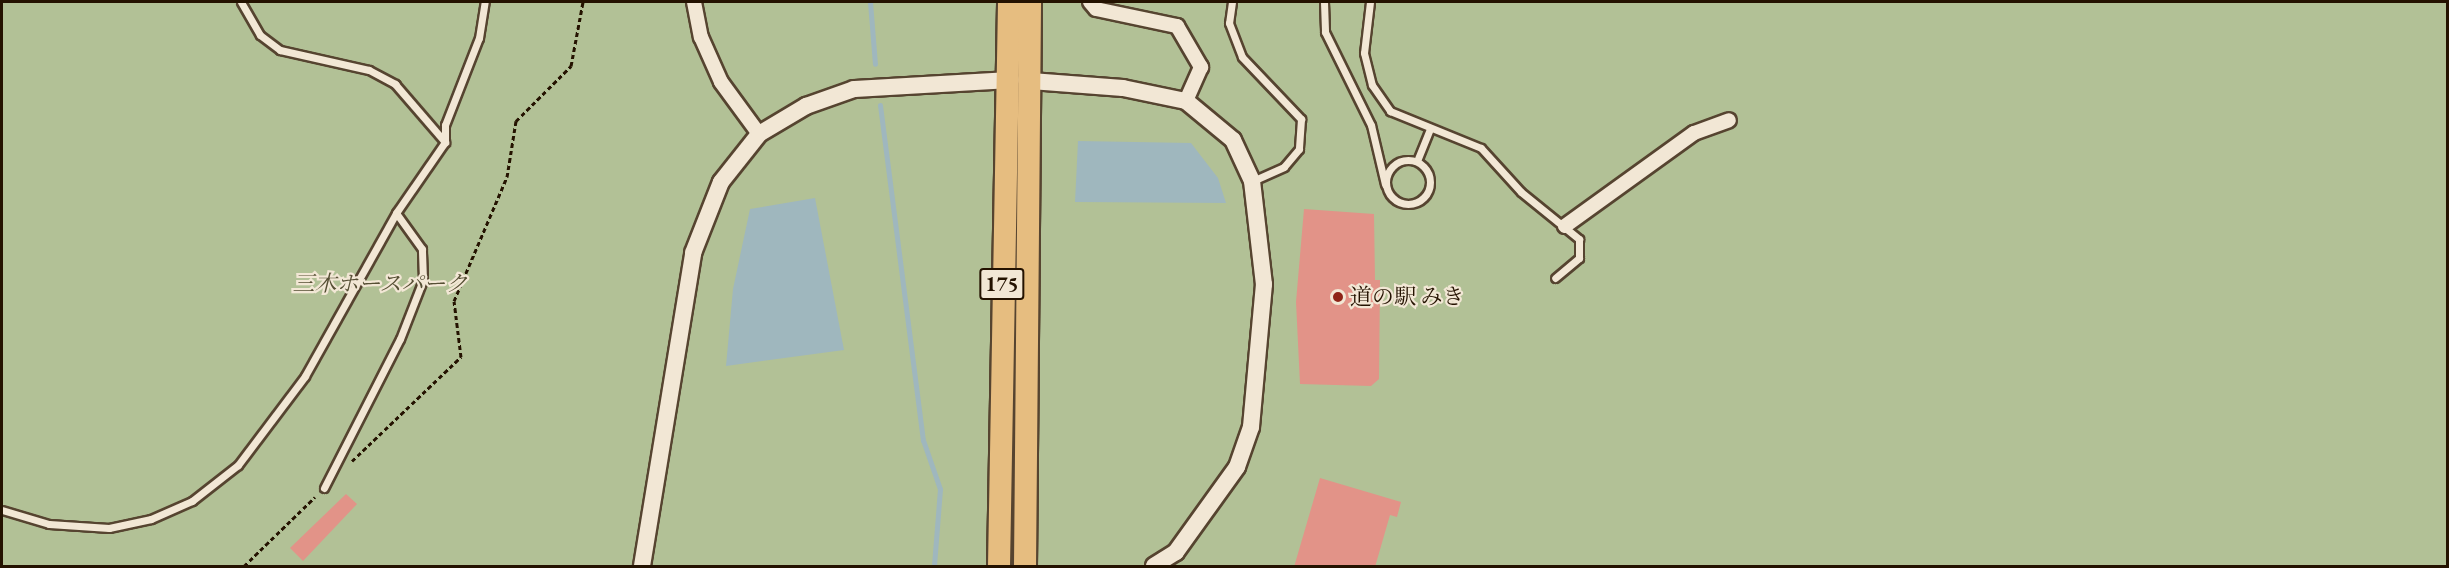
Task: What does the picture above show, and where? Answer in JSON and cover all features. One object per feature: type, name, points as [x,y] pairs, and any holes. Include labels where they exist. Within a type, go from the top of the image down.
[{"type":"highway","name":"175","points":[[1010,2],[1021,81],[1026,567]]},
{"type":"highway","name":"175","points":[[999,567],[1000,336],[1021,81],[1030,2]]},
{"type":"street","points":[[694,2],[700,37],[721,82],[759,134]]},
{"type":"street","points":[[1090,2],[1096,9],[1177,26],[1201,68],[1185,101]]},
{"type":"street","points":[[642,567],[693,253],[722,182],[759,134],[806,106],[854,89],[1021,81],[1123,88],[1185,101],[1233,140],[1252,181],[1264,284],[1251,427],[1237,467],[1176,552],[1154,567]]},
{"type":"street","points":[[1565,226],[1694,133],[1729,120]]},
{"type":"lane","points":[[242,2],[260,34],[280,50],[369,70],[395,84],[445,141]]},
{"type":"lane","points":[[2,510],[49,524],[109,528],[151,519],[192,501],[238,465],[277,415],[396,213],[445,141],[445,125],[479,38],[485,2]]},
{"type":"lane","points":[[1232,2],[1229,23],[1242,57],[1301,119],[1299,149],[1284,167],[1252,181]]},
{"type":"lane","points":[[1324,2],[1325,32],[1371,125],[1385,184],[1398,202],[1419,201],[1430,184],[1417,161]]},
{"type":"lane","points":[[1370,2],[1364,53],[1372,85],[1390,111],[1480,148],[1521,192],[1580,238],[1579,258],[1555,278]]},
{"type":"lane","points":[[1417,161],[1430,129]]},
{"type":"lane","points":[[1385,184],[1395,164],[1417,161]]},
{"type":"lane","points":[[324,488],[400,339],[423,280],[422,249],[396,213]]},
{"type":"path","points":[[350,463],[461,357],[454,301],[507,177],[516,121],[571,66],[583,2]]},
{"type":"path","points":[[244,567],[324,488]]},
{"type":"green space","name":"三木ホースパーク","points":[[2,2],[2447,2],[2447,566],[2,566]]},
{"type":"water","points":[[1078,141],[1191,143],[1218,178],[1226,203],[1075,202]]},
{"type":"water","points":[[815,198],[844,350],[726,366],[733,289],[750,209]]},
{"type":"building","name":"道の駅 みき","points":[[1304,209],[1374,214],[1375,280],[1380,280],[1379,379],[1371,386],[1300,384],[1296,302]]},
{"type":"building","points":[[1320,478],[1401,502],[1397,517],[1390,515],[1375,567],[1294,567]]},
{"type":"building","points":[[346,494],[357,504],[303,561],[290,548]]},
{"type":"waterway","points":[[870,2],[875,64]]},
{"type":"waterway","points":[[880,105],[923,440],[940,489],[934,566]]},
{"type":"place","name":"道の駅 みき","points":[[1338,297]]}]
